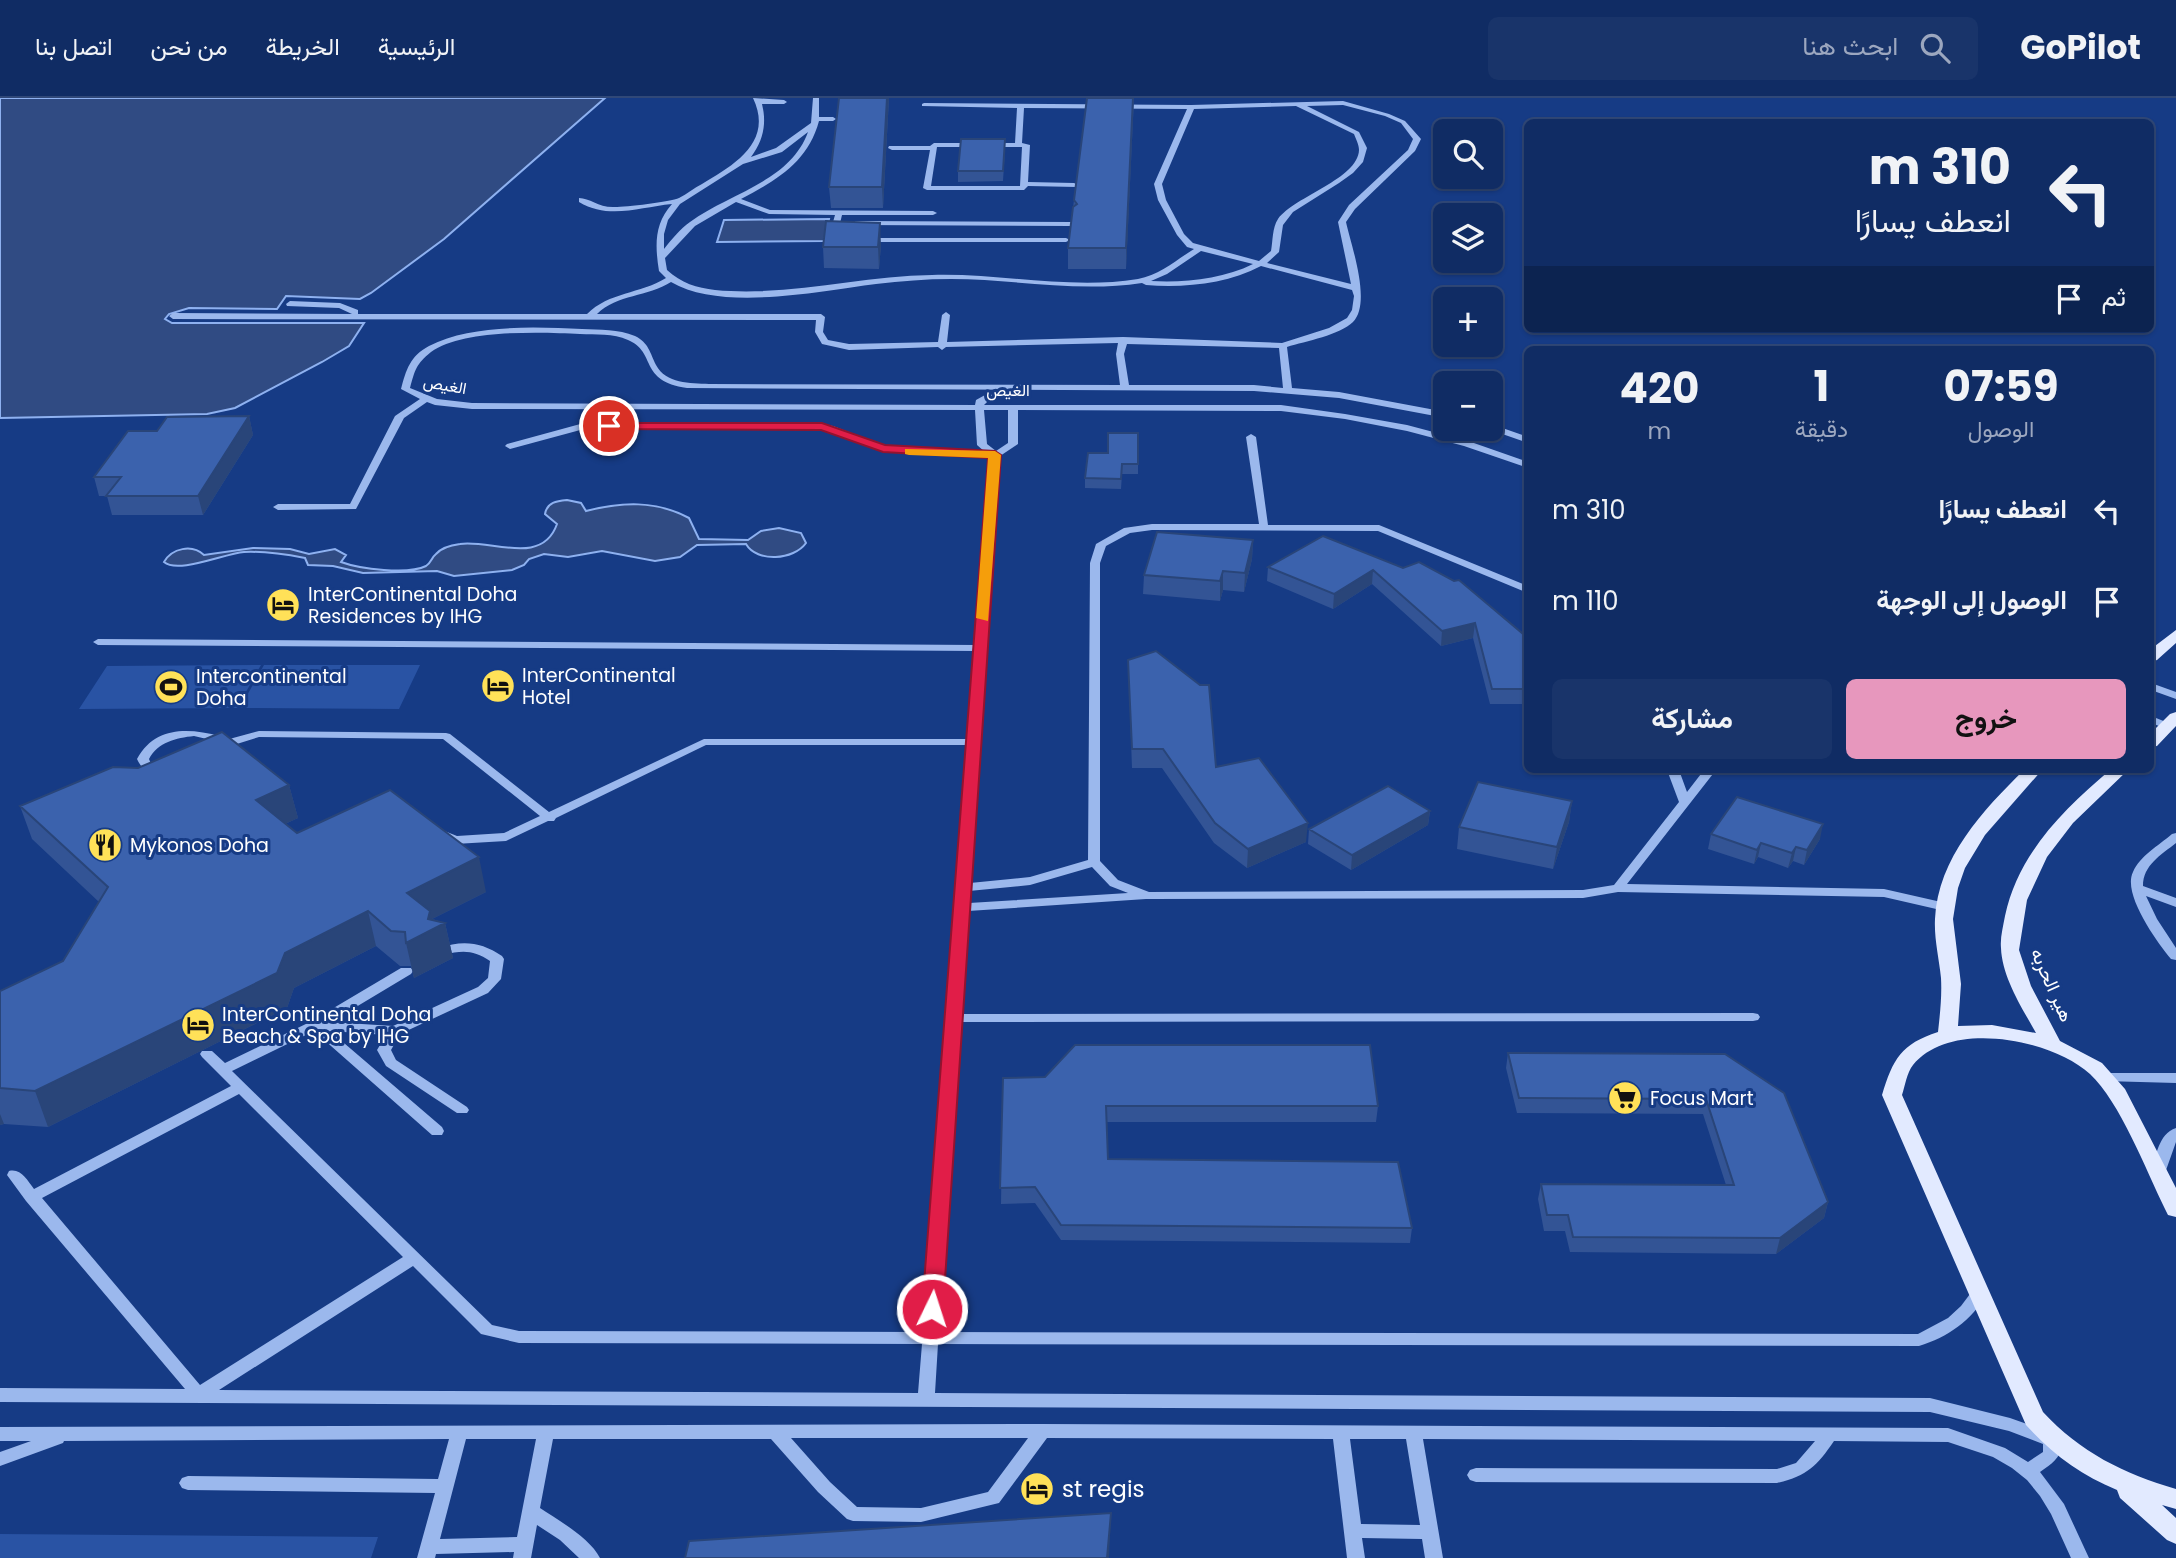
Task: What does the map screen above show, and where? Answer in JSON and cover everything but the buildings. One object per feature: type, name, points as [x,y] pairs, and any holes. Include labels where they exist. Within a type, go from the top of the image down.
[{"type":"main road","points":[[2154,654],[2176,635]]},
{"type":"main road","points":[[2154,739],[2172,722]]},
{"type":"main road","points":[[1948,1033],[1951,983],[1944,941],[1945,907],[1958,866],[1984,819],[2031,773]]},
{"type":"main road","name":"هير الحربه","points":[[2053,1047],[2036,1018],[2010,951],[2014,914],[2025,880],[2047,840],[2117,773]]},
{"type":"main road","points":[[2176,1209],[2109,1078],[2091,1062],[2020,1034],[1948,1033],[1923,1042],[1907,1058],[1893,1079],[1892,1095],[2034,1418],[2052,1440],[2106,1474],[2148,1505],[2176,1533]]},
{"type":"main road","points":[[2106,1474],[2139,1490],[2176,1499]]},
{"type":"street","points":[[740,163],[753,147],[761,130],[757,100],[784,102]]},
{"type":"street","points":[[661,258],[695,222],[759,188],[794,161],[808,144],[816,121],[814,100]]},
{"type":"street","points":[[833,119],[816,121],[779,150],[740,163],[678,201],[663,222],[661,258],[663,271],[670,279],[695,290],[731,294],[929,277],[1073,286],[1139,282],[1183,283],[1262,264],[1275,252],[1278,228],[1288,213],[1352,173],[1363,154],[1362,140],[1351,128],[1305,110],[1295,101]]},
{"type":"street","points":[[173,316],[821,317],[819,332],[825,342],[832,344],[942,346],[1123,340],[1283,346],[1332,330],[1350,320],[1356,310],[1356,288],[1342,222],[1352,207],[1411,150],[1417,139],[1402,122],[1366,108],[1343,103],[1295,101],[1191,107],[923,105]]},
{"type":"street","points":[[1018,145],[1021,106]]},
{"type":"street","points":[[1191,107],[1158,184],[1162,200],[1181,235],[1190,244],[1200,248],[1356,288]]},
{"type":"street","points":[[892,148],[1026,145],[1024,188],[927,188],[933,148]]},
{"type":"street","points":[[1024,184],[1074,185]]},
{"type":"street","points":[[930,240],[936,188]]},
{"type":"street","points":[[582,200],[592,206],[610,209],[678,201]]},
{"type":"street","points":[[736,200],[769,212],[933,213]]},
{"type":"street","points":[[839,213],[832,240],[844,240]]},
{"type":"street","points":[[866,240],[871,213]]},
{"type":"street","points":[[836,223],[1071,224]]},
{"type":"street","points":[[855,240],[1066,240]]},
{"type":"street","points":[[1139,282],[1157,278],[1200,248]]},
{"type":"street","points":[[590,316],[613,298],[652,291],[670,279]]},
{"type":"street","points":[[290,304],[340,306],[364,315]]},
{"type":"street","points":[[942,346],[946,315]]},
{"type":"street","name":"الغيص","points":[[1433,413],[1339,395],[1288,390],[1125,387],[709,387],[667,380],[655,369],[648,347],[636,338],[616,333],[488,333],[449,340],[420,355],[404,381],[405,389],[424,400],[472,406],[1219,406],[1334,414],[1446,436],[1524,464]]},
{"type":"street","points":[[1123,340],[1120,354],[1125,387]]},
{"type":"street","points":[[1283,346],[1288,390]]},
{"type":"street","points":[[995,455],[982,445],[979,406],[981,400],[988,397],[1056,394],[1076,388]]},
{"type":"street","points":[[278,508],[353,507],[400,416],[424,400]]},
{"type":"street","points":[[510,446],[584,426],[814,426],[830,428],[883,449],[995,455],[1013,444],[1013,406]]},
{"type":"street","points":[[1503,432],[1524,439]]},
{"type":"street","points":[[1251,437],[1264,528]]},
{"type":"street","points":[[926,1398],[995,455]]},
{"type":"street","points":[[1148,895],[1114,883],[1094,862],[1096,554],[1101,544],[1128,530],[1379,528],[1524,588]]},
{"type":"street","points":[[98,642],[981,648]]},
{"type":"street","points":[[2154,687],[2176,696]]},
{"type":"street","points":[[2154,719],[2172,722]]},
{"type":"street","points":[[220,745],[207,734],[180,734],[154,744],[143,759],[146,766],[164,773],[191,770],[213,759],[220,745],[259,734],[446,736],[550,818]]},
{"type":"street","points":[[432,828],[455,841],[506,837],[704,742],[974,741]]},
{"type":"street","points":[[1674,773],[1685,803]]},
{"type":"street","points":[[1618,888],[1708,773]]},
{"type":"street","points":[[2176,837],[2142,867],[2137,876],[2138,888],[2162,940],[2176,956]]},
{"type":"street","points":[[963,887],[1015,885],[1051,878],[1094,862]]},
{"type":"street","points":[[962,907],[1148,895],[1583,894],[1618,888],[1884,893],[1945,907]]},
{"type":"street","points":[[2138,888],[2176,903]]},
{"type":"street","points":[[315,1025],[396,1031],[483,989],[494,979],[497,959],[486,951],[472,945],[444,951]]},
{"type":"street","points":[[222,1070],[315,1025],[406,971]]},
{"type":"street","points":[[953,1018],[1753,1017]]},
{"type":"street","points":[[315,1025],[437,1131]]},
{"type":"street","points":[[396,1031],[384,1050],[391,1063],[462,1110]]},
{"type":"street","points":[[207,1054],[487,1329],[519,1337],[1919,1339],[1944,1332],[1967,1312],[1979,1294]]},
{"type":"street","points":[[2109,1078],[2176,1078]]},
{"type":"street","points":[[31,1197],[241,1087]]},
{"type":"street","points":[[2158,1172],[2168,1141],[2176,1133]]},
{"type":"street","points":[[14,1175],[198,1394]]},
{"type":"street","points":[[198,1394],[414,1258]]},
{"type":"street","points":[[0,1395],[1930,1405],[2010,1424],[2052,1440],[2051,1455],[2029,1470]]},
{"type":"street","points":[[775,1432],[824,1487],[853,1514],[921,1515],[993,1498],[1043,1432]]},
{"type":"street","points":[[0,1434],[1043,1432],[1948,1436],[1990,1446],[2029,1470],[2051,1495],[2080,1558]]},
{"type":"street","points":[[459,1433],[428,1552],[523,1551],[546,1433]]},
{"type":"street","points":[[1341,1433],[1356,1558]]},
{"type":"street","points":[[0,1459],[68,1434]]},
{"type":"street","points":[[1414,1434],[1434,1558]]},
{"type":"street","points":[[1476,1475],[1777,1476],[1798,1472],[1813,1458],[1828,1436]]},
{"type":"street","points":[[188,1483],[444,1486]]},
{"type":"street","points":[[531,1511],[566,1535],[592,1558]]},
{"type":"street","points":[[1353,1531],[1430,1532]]},
{"type":"shaded area","points":[[0,98],[605,98],[444,239],[360,299],[286,296],[277,309],[189,308],[169,314],[165,319],[172,323],[364,323],[349,346],[322,362],[235,408],[207,414],[0,418]]},
{"type":"shaded area","points":[[829,219],[824,241],[717,242],[724,220]]},
{"type":"shaded area","points":[[567,500],[581,503],[586,511],[638,504],[664,508],[689,518],[699,539],[748,540],[761,531],[779,528],[801,533],[806,543],[793,553],[776,557],[758,554],[746,544],[697,545],[680,557],[655,561],[602,551],[568,557],[544,554],[529,559],[524,565],[512,570],[454,576],[437,571],[363,573],[333,566],[308,565],[305,558],[259,552],[235,553],[190,565],[179,566],[164,562],[172,553],[182,549],[194,549],[204,555],[253,548],[290,549],[309,554],[335,549],[346,555],[341,562],[349,565],[384,570],[418,569],[426,566],[441,550],[454,545],[472,543],[528,548],[540,545],[550,537],[557,524],[545,514],[548,507]]},
{"type":"shaded area","name":"Intercontinental Doha","points":[[261,665],[237,708],[79,709],[107,666]]},
{"type":"shaded area","points":[[264,665],[420,665],[399,709],[240,708]]},
{"type":"shaded area","points":[[0,1534],[378,1537],[371,1558],[0,1558]]},
{"type":"slow traffic","points":[[909,451],[995,455],[983,618]]},
{"type":"place","name":"InterContinental Doha Residences by IHG","points":[[283,605]]},
{"type":"place","name":"InterContinental Hotel","points":[[498,686]]},
{"type":"place","name":"Intercontinental Doha","points":[[171,687]]},
{"type":"place","name":"Mykonos Doha","points":[[105,845]]},
{"type":"place","name":"InterContinental Doha Beach & Spa by IHG","points":[[198,1025]]},
{"type":"place","name":"Focus Mart","points":[[1625,1098]]},
{"type":"place","name":"st regis","points":[[1037,1489]]},
{"type":"route","points":[[609,426],[822,426],[883,449],[995,455],[932,1309]]}]
